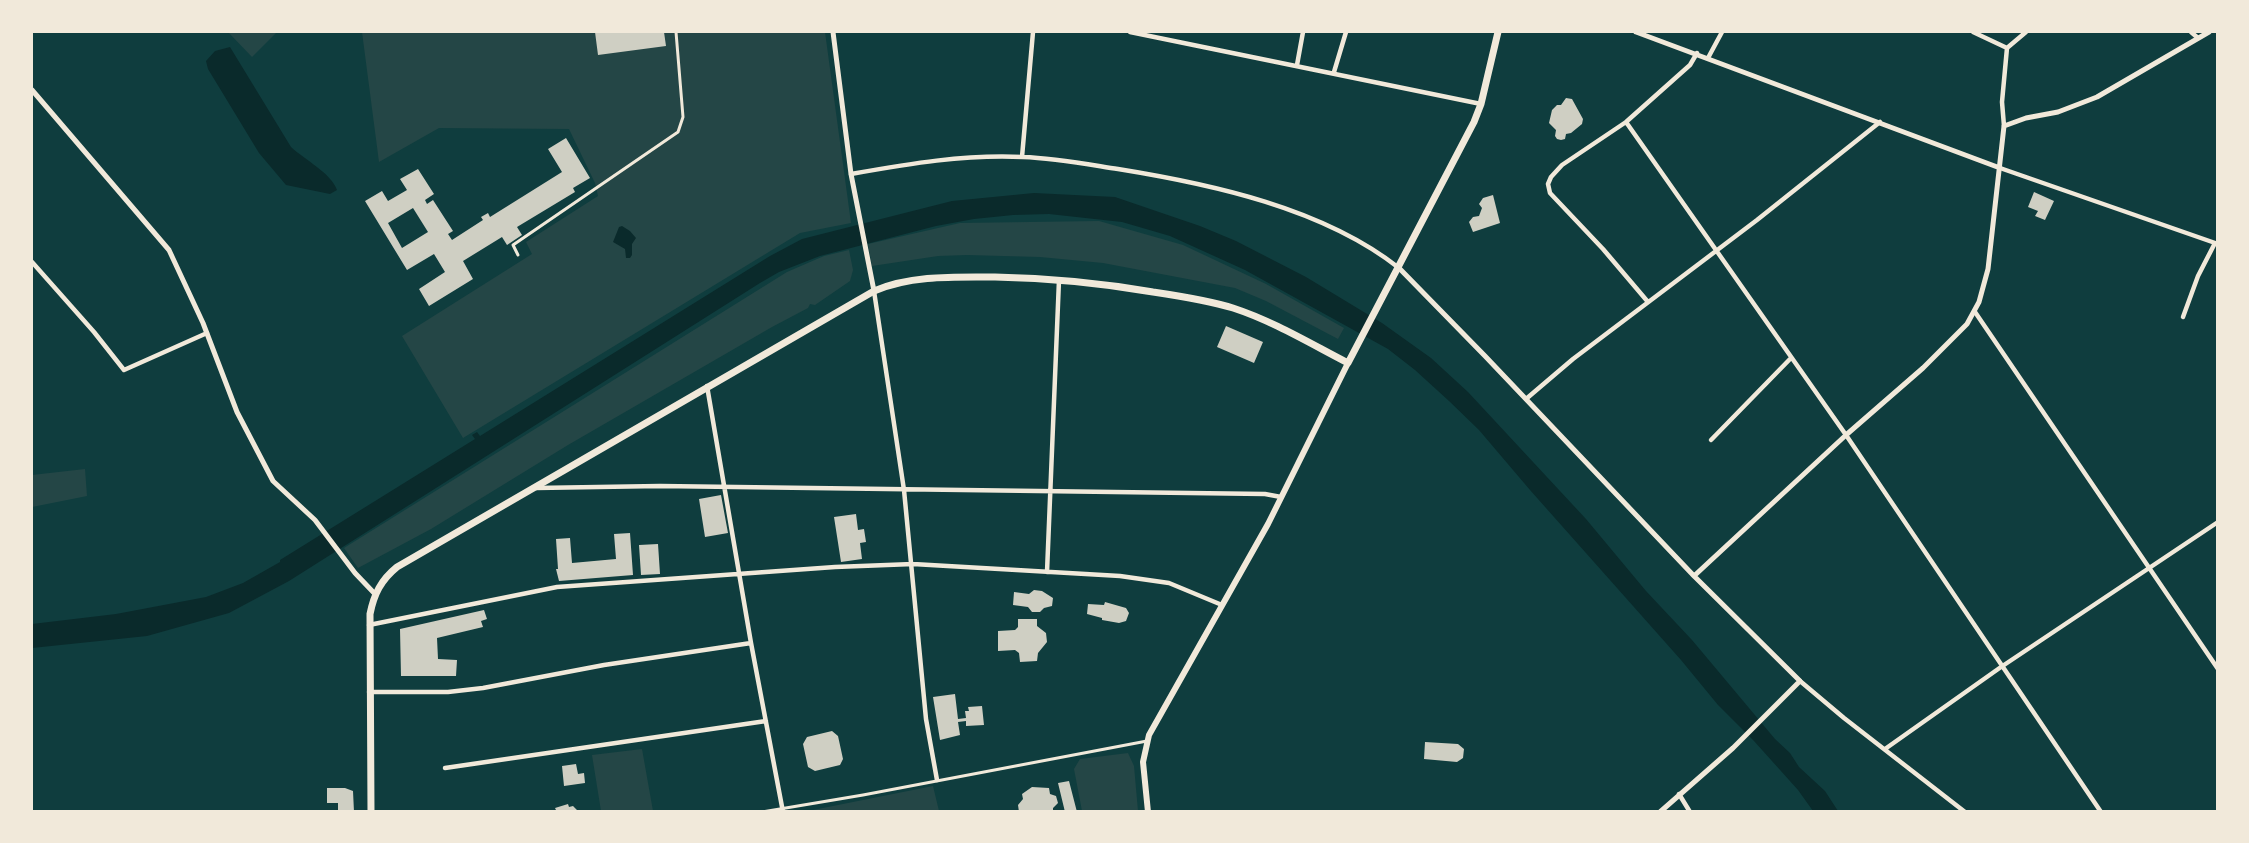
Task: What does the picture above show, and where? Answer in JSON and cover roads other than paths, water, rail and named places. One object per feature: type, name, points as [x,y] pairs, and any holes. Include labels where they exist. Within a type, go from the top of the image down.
[{"type":"main road","points":[[1148,812],[1143,762],[1147,741],[1281,496],[1481,104],[1498,32]]},
{"type":"main road","points":[[371,812],[369,625],[375,594],[382,581],[397,567],[530,488],[874,291],[908,281],[938,278],[1059,280],[1109,285],[1219,303],[1259,318],[1348,363]]},
{"type":"street","points":[[518,255],[513,245],[678,132],[682,117],[676,32]]},
{"type":"street","points":[[833,32],[851,174],[870,262],[904,490],[913,564],[926,719],[937,780]]},
{"type":"street","points":[[1022,157],[1033,32]]},
{"type":"street","points":[[1130,32],[1297,64],[1481,104]]},
{"type":"street","points":[[1176,40],[1177,32]]},
{"type":"street","points":[[1297,64],[1303,32]]},
{"type":"street","points":[[1334,72],[1346,32]]},
{"type":"street","points":[[1636,32],[2000,168],[2216,243],[2198,276],[2183,317]]},
{"type":"street","points":[[1708,58],[1722,32]]},
{"type":"street","points":[[1973,32],[2007,48]]},
{"type":"street","points":[[1694,576],[1846,435],[1923,368],[1967,324],[1975,312],[1989,270],[2004,126],[2002,102],[2007,48],[2026,32]]},
{"type":"street","points":[[2192,32],[2198,38]]},
{"type":"street","points":[[2004,126],[2026,118],[2058,112],[2097,97],[2209,32]]},
{"type":"street","points":[[1648,302],[1603,249],[1550,193],[1548,184],[1562,165],[1626,122],[1690,65],[1697,53]]},
{"type":"street","points":[[32,90],[169,250],[207,333],[237,412],[273,481],[315,520],[355,573],[375,594]]},
{"type":"street","points":[[1626,122],[1718,249],[2101,812]]},
{"type":"street","points":[[1526,399],[1573,359],[1880,122]]},
{"type":"street","points":[[851,174],[936,160],[1022,157],[1153,175],[1264,202],[1327,226],[1386,257],[1526,399],[1694,576],[1800,681],[1965,812]]},
{"type":"street","points":[[32,262],[94,332],[124,370],[207,333]]},
{"type":"street","points":[[1047,572],[1059,280]]},
{"type":"street","points":[[1975,312],[2151,568],[2217,669]]},
{"type":"street","points":[[1711,440],[1791,358]]},
{"type":"street","points":[[707,386],[751,643],[783,809]]},
{"type":"street","points":[[530,488],[660,486],[724,489],[1051,491],[1281,496]]},
{"type":"street","points":[[1885,749],[2001,667],[2217,522]]},
{"type":"street","points":[[369,625],[556,587],[835,567],[913,564],[1120,576],[1160,582],[1222,605]]},
{"type":"street","points":[[369,692],[448,692],[483,688],[604,665],[751,643]]},
{"type":"street","points":[[1660,812],[1733,748],[1800,681]]},
{"type":"street","points":[[445,768],[766,721]]},
{"type":"street","points":[[762,812],[1147,741]]},
{"type":"street","points":[[1679,794],[1690,812]]}]
